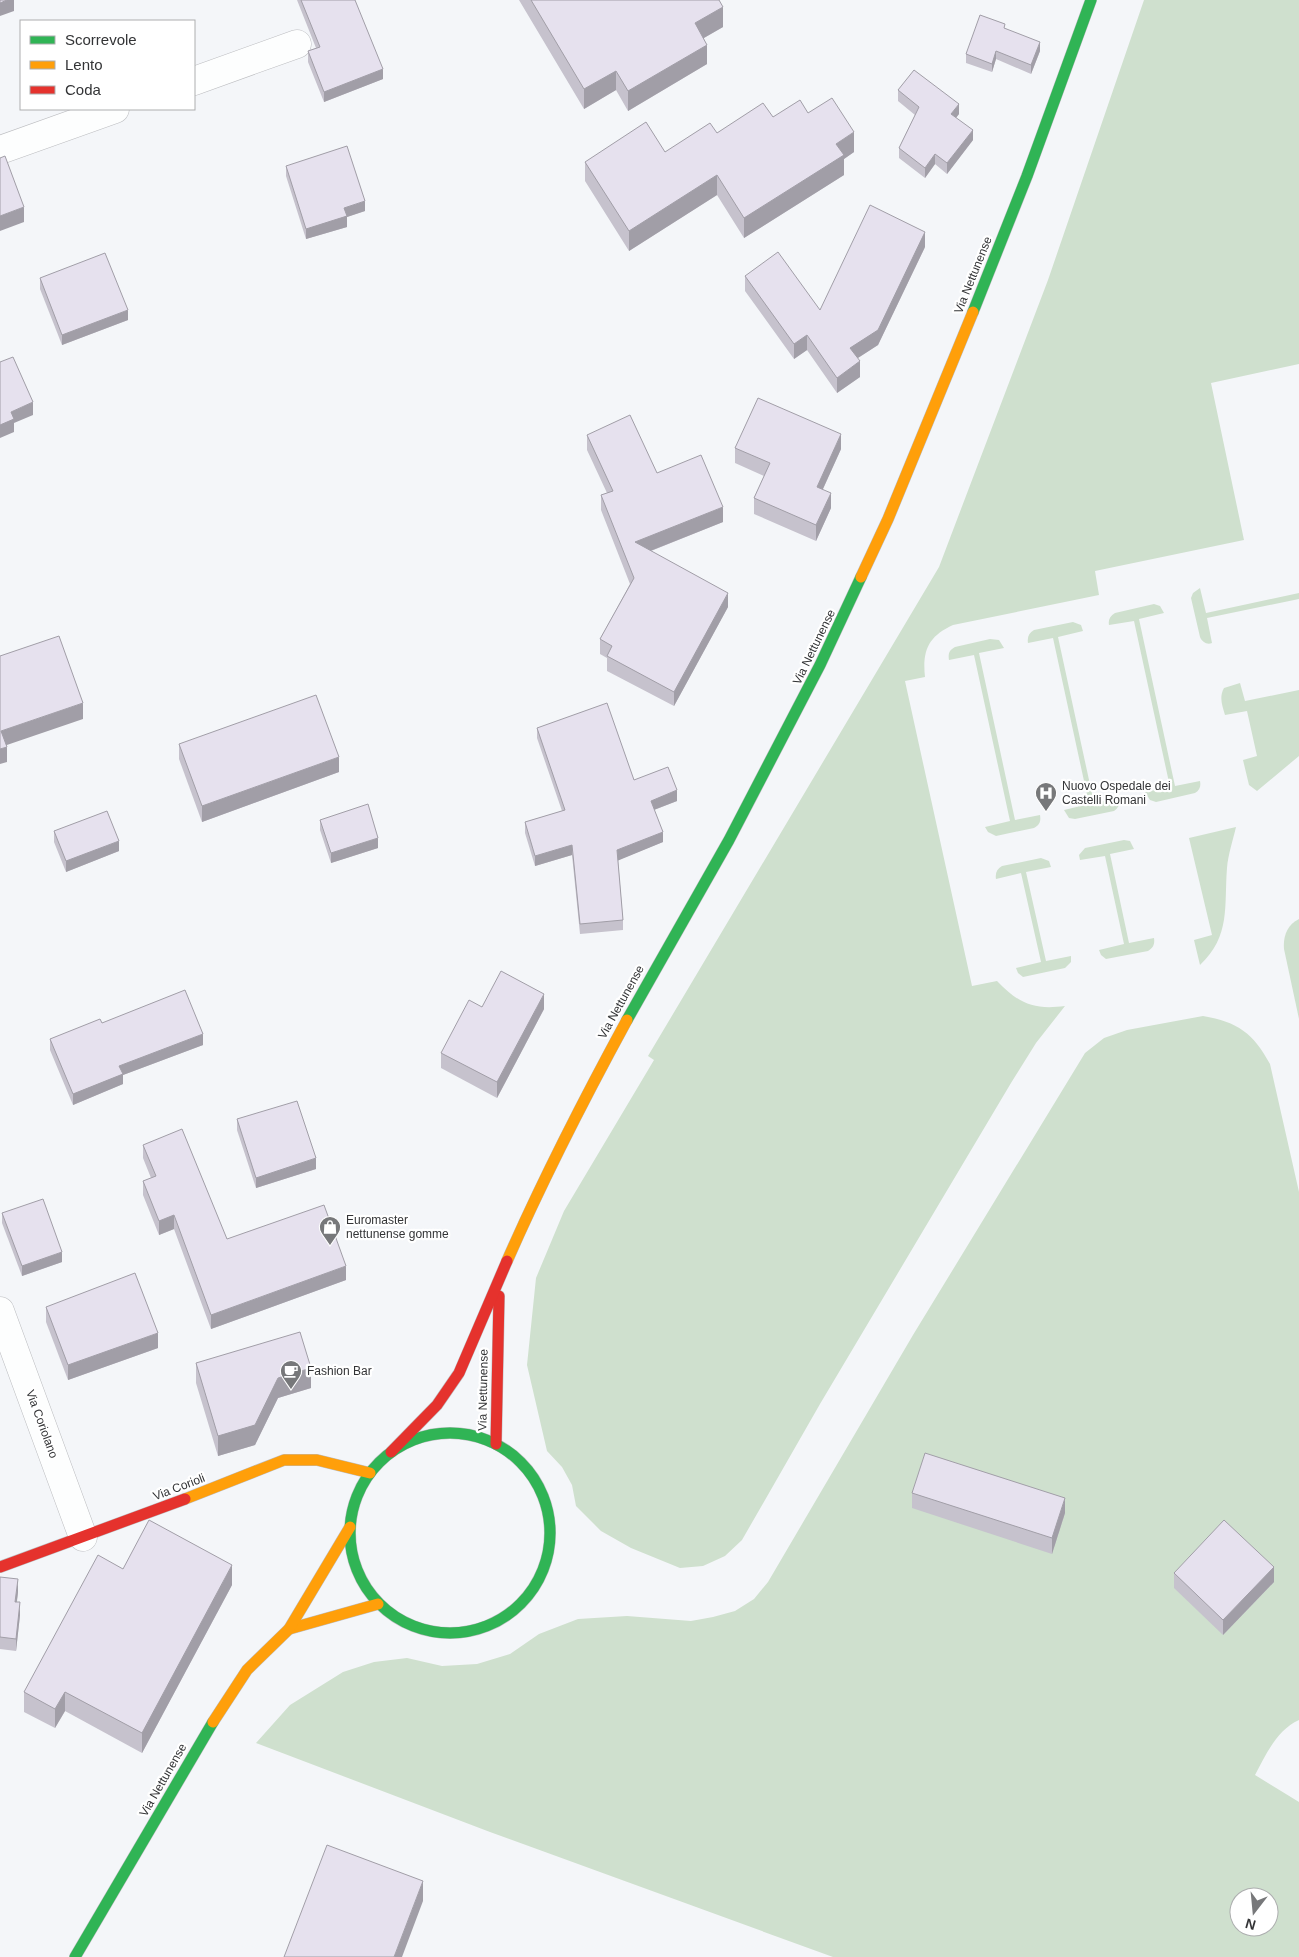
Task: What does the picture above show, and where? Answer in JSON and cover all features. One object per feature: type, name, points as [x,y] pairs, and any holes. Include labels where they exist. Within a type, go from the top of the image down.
[{"type":"main road","name":"Via Nettunense","points":[[75,1957],[236,1685],[260,1656],[289,1629],[350,1527],[356,1498],[370,1473],[437,1405],[453,1384],[466,1361],[532,1205],[602,1066],[776,753],[865,572],[1000,245],[1092,0]]},
{"type":"main road","name":"Via Nettunense","points":[[496,1444],[496,1378],[500,1277]]},
{"type":"main road","points":[[350,1527],[351,1551],[358,1575],[378,1604],[406,1624],[440,1633],[474,1631],[506,1617],[531,1593],[546,1562],[550,1528],[542,1495],[524,1466],[496,1444],[470,1435],[443,1434],[416,1439],[391,1452]]},
{"type":"main road","name":"Via Corioli","points":[[0,1567],[284,1460],[303,1458],[325,1460],[370,1473]]},
{"type":"main road","name":"Via Nettunense","points":[[289,1629],[378,1604]]},
{"type":"street","points":[[195,80],[296,44]]},
{"type":"street","points":[[0,150],[112,110]]},
{"type":"street","name":"Via Coriolano","points":[[0,1310],[83,1537]]},
{"type":"green space","points":[[1144,0],[1299,0],[1299,364],[1211,383],[1244,540],[1095,571],[1099,595],[953,625],[938,634],[929,645],[924,667],[925,677],[905,681],[972,986],[997,981],[1013,995],[1028,1004],[1044,1007],[1065,1006],[1036,1043],[1011,1083],[820,1404],[742,1540],[725,1556],[703,1566],[680,1568],[631,1548],[601,1531],[576,1506],[572,1485],[562,1467],[547,1451],[527,1365],[536,1278],[564,1211],[654,1060],[648,1056],[939,567],[1048,280]]},
{"type":"green space","points":[[1200,588],[1206,613],[1299,593],[1299,599],[1207,618],[1212,643],[1208,644],[1203,642],[1200,637],[1191,598],[1193,593]]},
{"type":"green space","points":[[1154,604],[1160,606],[1164,613],[1139,619],[1175,786],[1200,781],[1199,789],[1195,793],[1156,802],[1150,800],[1145,792],[1170,787],[1134,621],[1109,625],[1110,618],[1115,613]]},
{"type":"green space","points":[[1073,622],[1081,625],[1083,631],[1058,637],[1094,803],[1119,798],[1118,807],[1114,811],[1075,819],[1069,818],[1064,810],[1089,804],[1053,638],[1028,643],[1029,635],[1034,630]]},
{"type":"green space","points":[[990,639],[999,640],[1004,648],[979,653],[1015,820],[1040,815],[1039,824],[1034,828],[996,836],[988,832],[985,827],[1010,821],[974,655],[949,660],[950,651],[955,647]]},
{"type":"green space","points":[[1240,683],[1245,701],[1299,690],[1299,756],[1257,791],[1249,785],[1243,760],[1257,756],[1247,711],[1225,715],[1222,701],[1224,688]]},
{"type":"green space","points":[[1236,827],[1229,853],[1224,920],[1221,932],[1210,954],[1200,965],[1194,940],[1212,935],[1189,838]]},
{"type":"green space","points":[[1124,840],[1130,841],[1134,849],[1110,854],[1129,943],[1154,938],[1154,942],[1148,951],[1106,959],[1099,950],[1124,944],[1105,856],[1080,860],[1079,855],[1085,848]]},
{"type":"green space","points":[[1041,858],[1049,861],[1051,867],[1026,872],[1046,961],[1071,956],[1071,962],[1065,968],[1023,977],[1016,968],[1041,962],[1021,873],[996,879],[996,875],[1002,866]]},
{"type":"green space","points":[[1299,919],[1299,1019],[1284,944],[1285,935],[1291,924]]},
{"type":"green space","points":[[1203,1016],[1226,1022],[1251,1037],[1270,1064],[1299,1192],[1299,1720],[1291,1724],[1278,1736],[1255,1775],[1299,1802],[1299,1957],[833,1957],[490,1832],[256,1743],[290,1705],[343,1672],[374,1662],[407,1658],[442,1666],[477,1664],[510,1654],[539,1634],[578,1619],[627,1616],[691,1621],[735,1611],[754,1599],[768,1582],[913,1335],[1085,1053],[1104,1038],[1127,1030]]},
{"type":"building","points":[[301,0],[355,0],[383,69],[324,92],[308,51],[320,47]]},
{"type":"building","points":[[531,0],[719,0],[723,7],[695,23],[707,45],[628,91],[616,71],[584,89]]},
{"type":"building","points":[[980,15],[1005,24],[1004,28],[1040,42],[1031,65],[996,51],[992,64],[966,54]]},
{"type":"building","points":[[914,70],[959,104],[951,114],[973,130],[947,163],[935,154],[925,168],[899,148],[919,107],[898,90]]},
{"type":"building","points":[[832,98],[854,132],[836,144],[844,155],[744,218],[717,175],[629,231],[585,162],[646,122],[665,152],[710,123],[717,133],[763,103],[773,117],[800,100],[808,113]]},
{"type":"building","points":[[347,146],[365,201],[344,208],[347,216],[306,229],[286,166]]},
{"type":"building","points":[[5,156],[24,207],[0,216],[0,158]]},
{"type":"building","points":[[870,205],[925,232],[878,330],[850,348],[860,361],[837,378],[807,335],[794,344],[745,276],[778,252],[820,310]]},
{"type":"building","points":[[105,253],[128,310],[62,335],[40,278]]},
{"type":"building","points":[[13,357],[33,402],[11,412],[14,419],[0,425],[0,362]]},
{"type":"building","points":[[758,398],[841,434],[817,487],[831,493],[816,525],[754,498],[770,463],[735,448]]},
{"type":"building","points":[[630,415],[657,473],[701,455],[723,507],[635,542],[728,593],[674,692],[607,656],[612,646],[600,639],[634,578],[601,495],[613,491],[587,435]]},
{"type":"building","points":[[59,636],[83,703],[1,731],[7,747],[0,749],[0,656]]},
{"type":"building","points":[[316,695],[339,757],[202,806],[179,744]]},
{"type":"building","points":[[607,703],[634,780],[668,767],[677,790],[651,801],[663,832],[617,850],[623,920],[580,924],[572,845],[535,856],[525,822],[565,810],[537,728]]},
{"type":"building","points":[[368,804],[378,838],[331,853],[320,820]]},
{"type":"building","points":[[107,811],[119,841],[66,861],[54,831]]},
{"type":"building","points":[[501,971],[544,994],[497,1082],[441,1053],[469,1000],[482,1007]]},
{"type":"building","points":[[185,990],[203,1034],[119,1066],[123,1074],[73,1094],[50,1039],[100,1019],[102,1023]]},
{"type":"building","points":[[297,1101],[316,1158],[256,1178],[237,1119]]},
{"type":"building","points":[[182,1129],[227,1239],[324,1205],[346,1266],[211,1315],[174,1215],[159,1221],[143,1181],[156,1176],[143,1145]]},
{"type":"building","points":[[43,1199],[62,1252],[22,1266],[2,1213]]},
{"type":"building","points":[[135,1273],[158,1333],[68,1365],[46,1307]]},
{"type":"building","points":[[300,1332],[311,1368],[278,1378],[255,1425],[218,1436],[196,1363]]},
{"type":"building","points":[[925,1453],[1065,1498],[1052,1538],[912,1493]]},
{"type":"building","points":[[149,1520],[232,1565],[142,1733],[65,1692],[55,1709],[24,1692],[98,1555],[123,1569]]},
{"type":"building","points":[[1224,1520],[1274,1567],[1223,1620],[1174,1573]]},
{"type":"building","points":[[0,1577],[18,1579],[15,1602],[20,1602],[16,1639],[0,1637]]},
{"type":"building","points":[[327,1845],[423,1881],[394,1957],[284,1957]]},
{"type":"traffic: fast","points":[[973,312],[1027,176],[1091,0]]},
{"type":"traffic: fast","points":[[627,1020],[729,840],[820,665],[861,577]]},
{"type":"traffic: fast","points":[[450,1433],[469,1435],[497,1445],[513,1456],[527,1470],[542,1495],[548,1514],[550,1533],[548,1552],[538,1580],[527,1596],[513,1610],[488,1625],[469,1631],[450,1633],[431,1631],[403,1621],[387,1610],[373,1596],[358,1571],[352,1552],[350,1533],[352,1514],[362,1486],[373,1470],[387,1456],[412,1441],[431,1435],[450,1433]]},
{"type":"traffic: fast","points":[[75,1957],[213,1722]]},
{"type":"traffic: slow","points":[[861,577],[888,519],[973,312]]},
{"type":"traffic: slow","points":[[507,1261],[564,1139],[627,1020]]},
{"type":"traffic: slow","points":[[185,1499],[284,1460],[317,1460],[370,1473]]},
{"type":"traffic: slow","points":[[213,1722],[247,1670],[289,1629],[350,1527]]},
{"type":"traffic: slow","points":[[289,1629],[378,1604]]},
{"type":"traffic: jam","points":[[391,1452],[437,1405],[459,1373],[507,1261]]},
{"type":"traffic: jam","points":[[496,1444],[499,1296]]},
{"type":"traffic: jam","points":[[0,1567],[185,1499]]},
{"type":"place","name":"Nuovo Ospedale dei Castelli Romani","points":[[1046,812]]},
{"type":"place","name":"Euromaster nettunense gomme","points":[[330,1246]]},
{"type":"place","name":"Fashion Bar","points":[[291,1390]]}]
